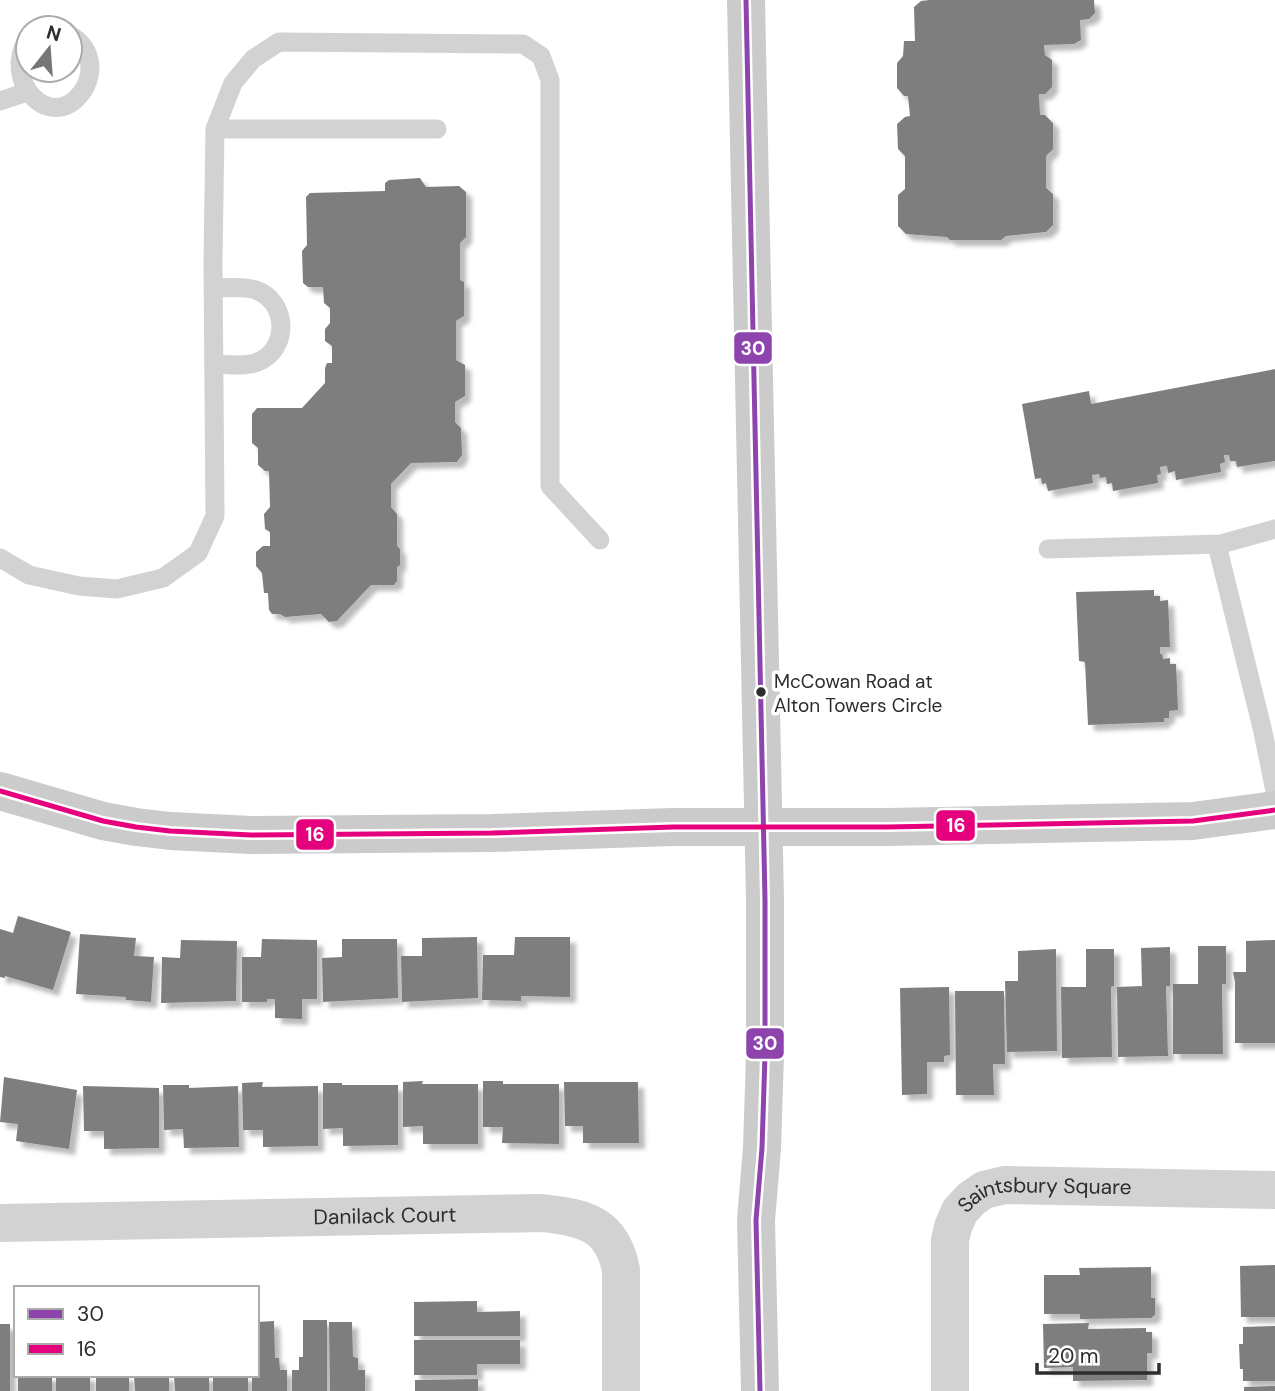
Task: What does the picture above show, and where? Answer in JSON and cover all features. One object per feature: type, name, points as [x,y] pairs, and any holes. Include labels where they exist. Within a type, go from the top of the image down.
[{"type":"main road","points":[[746,0],[763,827],[765,1055],[756,1220],[760,1391]]},
{"type":"main road","points":[[0,791],[103,821],[170,831],[214,834],[1193,821],[1275,810]]},
{"type":"street","name":"Saintsbury Square","points":[[950,1391],[950,1240],[960,1211],[984,1190],[1005,1185],[1275,1190]]},
{"type":"street","name":"Danilack Court","points":[[0,1223],[542,1213],[577,1217],[595,1225],[612,1243],[618,1256],[621,1270],[621,1391]]},
{"type":"lane","points":[[0,558],[29,575],[79,586],[117,589],[163,578],[198,553],[215,516],[215,129],[233,83],[253,59],[279,42],[523,44],[541,56],[550,80],[550,486],[600,540]]},
{"type":"lane","points":[[16,84],[21,94],[43,107],[68,104],[79,96],[90,73],[84,48]]},
{"type":"lane","points":[[14,58],[14,76]]},
{"type":"lane","points":[[0,101],[21,94]]},
{"type":"lane","points":[[215,129],[437,129]]},
{"type":"lane","points":[[213,288],[246,288],[258,291],[276,306],[281,318],[278,342],[272,352],[261,360],[249,364],[214,364]]},
{"type":"lane","points":[[1048,549],[1217,545],[1275,529]]},
{"type":"lane","points":[[1217,545],[1275,791]]},
{"type":"building","points":[[1094,0],[1095,13],[1089,19],[1080,20],[1081,40],[1074,44],[1044,45],[1045,55],[1052,60],[1052,87],[1045,94],[1039,94],[1040,115],[1045,115],[1053,123],[1053,149],[1046,156],[1046,188],[1053,194],[1053,225],[1046,232],[1006,236],[1001,240],[950,240],[947,237],[906,234],[898,226],[898,195],[905,189],[905,156],[898,149],[897,124],[910,116],[908,96],[904,96],[897,88],[897,63],[903,56],[904,41],[915,41],[914,7],[921,1]]},
{"type":"building","points":[[420,178],[426,187],[459,186],[466,192],[466,237],[460,243],[464,316],[456,321],[456,360],[465,365],[465,396],[455,402],[455,422],[461,428],[462,455],[457,462],[411,463],[391,484],[391,507],[397,514],[397,546],[400,549],[400,565],[397,567],[397,581],[394,585],[371,585],[337,621],[329,622],[321,614],[285,617],[272,614],[269,610],[268,593],[264,593],[262,573],[256,566],[256,552],[263,546],[270,546],[270,532],[265,529],[264,514],[270,507],[269,471],[258,465],[258,448],[252,443],[252,414],[257,408],[302,408],[325,383],[325,368],[327,363],[332,363],[332,346],[325,341],[325,329],[330,323],[330,308],[324,303],[323,287],[308,287],[303,283],[302,251],[307,245],[306,197],[310,193],[385,191],[385,183],[389,180]]},
{"type":"building","points":[[1275,369],[1275,461],[1237,467],[1236,461],[1230,461],[1229,455],[1224,455],[1225,462],[1220,464],[1221,472],[1176,480],[1175,471],[1168,473],[1165,466],[1160,467],[1158,483],[1113,491],[1112,483],[1107,484],[1106,477],[1100,478],[1099,474],[1092,475],[1093,483],[1048,491],[1041,478],[1035,479],[1022,404],[1089,391],[1091,404]]},
{"type":"building","points":[[1154,590],[1154,596],[1160,596],[1160,601],[1168,600],[1170,647],[1160,647],[1160,654],[1163,659],[1170,658],[1170,664],[1176,664],[1178,710],[1169,711],[1169,718],[1164,718],[1164,722],[1088,725],[1085,662],[1079,661],[1076,592]]},
{"type":"building","points":[[18,916],[71,932],[53,990],[5,976],[0,977],[0,929],[13,933]]},
{"type":"building","points":[[80,934],[136,938],[134,956],[154,957],[151,1002],[126,1000],[126,997],[76,994]]},
{"type":"building","points":[[477,937],[478,998],[402,1002],[401,956],[422,956],[422,938]]},
{"type":"building","points":[[515,937],[570,937],[570,997],[521,996],[521,1001],[482,1000],[483,955],[514,955]]},
{"type":"building","points":[[262,939],[317,940],[317,999],[302,999],[302,1019],[275,1018],[275,999],[267,999],[267,1002],[242,1002],[242,957],[261,957]]},
{"type":"building","points":[[342,939],[397,939],[398,998],[323,1002],[322,958],[342,957]]},
{"type":"building","points":[[181,940],[237,941],[236,1001],[161,1003],[162,957],[180,958]]},
{"type":"building","points":[[1275,940],[1275,1043],[1235,1043],[1233,972],[1246,972],[1246,941]]},
{"type":"building","points":[[1198,946],[1226,946],[1226,984],[1222,984],[1223,1054],[1173,1054],[1173,984],[1198,984]]},
{"type":"building","points":[[1170,947],[1170,986],[1166,986],[1168,1056],[1118,1057],[1117,987],[1142,986],[1141,948]]},
{"type":"building","points":[[1056,949],[1057,1051],[1007,1052],[1005,981],[1018,981],[1018,951]]},
{"type":"building","points":[[1086,949],[1114,949],[1114,986],[1111,987],[1112,1057],[1062,1058],[1061,987],[1086,987]]},
{"type":"building","points":[[949,987],[950,1055],[944,1056],[944,1062],[927,1062],[927,1094],[902,1095],[900,988]]},
{"type":"building","points":[[955,991],[1004,991],[1005,1064],[993,1064],[994,1095],[956,1095]]},
{"type":"building","points":[[4,1077],[77,1090],[69,1149],[16,1141],[18,1124],[0,1122]]},
{"type":"building","points":[[423,1081],[422,1084],[478,1084],[478,1144],[423,1144],[423,1126],[403,1127],[403,1082]]},
{"type":"building","points":[[483,1081],[503,1081],[503,1084],[559,1084],[559,1144],[502,1143],[503,1127],[483,1127]]},
{"type":"building","points":[[263,1082],[262,1087],[318,1086],[318,1146],[263,1147],[263,1130],[243,1130],[242,1083]]},
{"type":"building","points":[[564,1082],[638,1082],[639,1143],[583,1143],[583,1126],[565,1126]]},
{"type":"building","points":[[323,1083],[398,1085],[398,1145],[343,1146],[343,1128],[323,1129]]},
{"type":"building","points":[[163,1085],[189,1085],[189,1088],[238,1086],[239,1147],[184,1148],[183,1129],[164,1130]]},
{"type":"building","points":[[83,1086],[159,1088],[159,1148],[104,1149],[104,1131],[84,1131]]},
{"type":"building","points":[[1275,1265],[1275,1317],[1241,1317],[1240,1266]]},
{"type":"building","points":[[1151,1267],[1151,1298],[1155,1298],[1155,1315],[1151,1318],[1080,1319],[1080,1314],[1044,1314],[1044,1275],[1080,1275],[1079,1268]]},
{"type":"building","points":[[477,1301],[477,1312],[520,1311],[520,1336],[414,1336],[414,1302]]},
{"type":"building","points":[[303,1320],[327,1320],[327,1391],[292,1391],[292,1370],[299,1370],[299,1357],[303,1357]]},
{"type":"building","points":[[274,1321],[275,1358],[279,1358],[280,1370],[287,1370],[287,1391],[252,1391],[252,1377],[259,1377],[259,1322]]},
{"type":"building","points":[[329,1322],[352,1322],[353,1357],[358,1358],[358,1370],[365,1370],[365,1391],[330,1391]]},
{"type":"building","points":[[1089,1323],[1088,1329],[1146,1328],[1146,1332],[1152,1332],[1152,1353],[1147,1353],[1147,1380],[1073,1381],[1073,1367],[1044,1368],[1043,1324]]},
{"type":"building","points":[[0,1324],[10,1324],[10,1391],[0,1391]]},
{"type":"building","points":[[1275,1326],[1275,1381],[1243,1381],[1239,1344],[1243,1344],[1243,1327]]},
{"type":"building","points":[[414,1340],[520,1340],[520,1364],[477,1364],[477,1375],[414,1375]]},
{"type":"building","points":[[18,1377],[52,1377],[52,1391],[18,1391]]},
{"type":"building","points":[[56,1377],[90,1377],[90,1391],[56,1391]]},
{"type":"building","points":[[96,1377],[129,1377],[129,1391],[96,1391]]},
{"type":"building","points":[[134,1377],[169,1377],[169,1391],[135,1391]]},
{"type":"building","points":[[174,1377],[209,1377],[209,1391],[175,1391]]},
{"type":"building","points":[[213,1377],[248,1377],[248,1391],[213,1391]]},
{"type":"building","points":[[478,1379],[478,1391],[415,1391],[415,1380]]},
{"type":"building","points":[[1275,1386],[1275,1391],[1244,1391],[1244,1387]]},
{"type":"transit line","name":"30","points":[[746,0],[765,900],[765,1055],[756,1220],[760,1391]]},
{"type":"transit line","name":"16","points":[[0,791],[103,821],[136,827],[251,835],[1193,821],[1275,810]]},
{"type":"place","name":"McCowan Road at Alton Towers Circle","points":[[761,692]]}]
